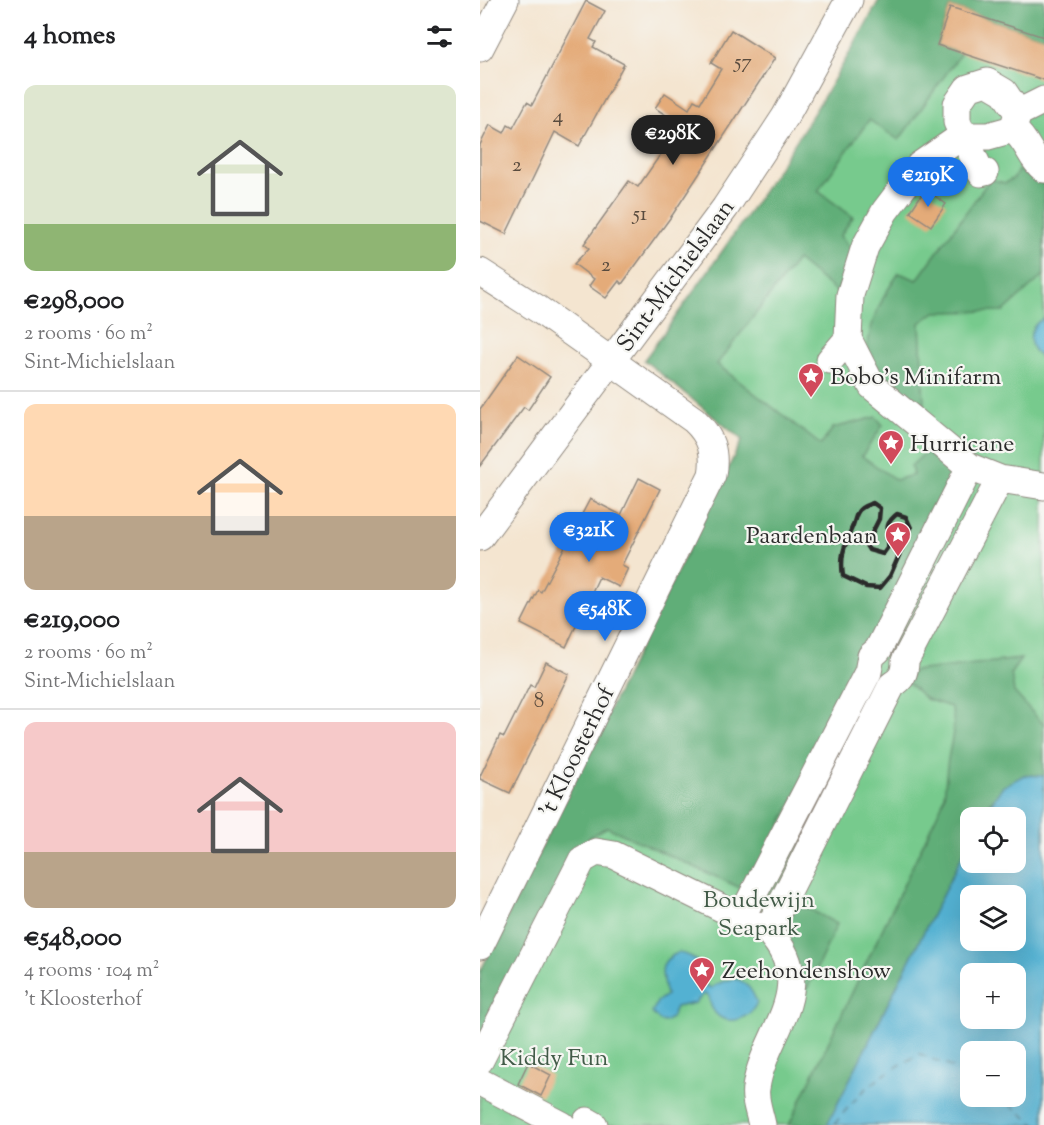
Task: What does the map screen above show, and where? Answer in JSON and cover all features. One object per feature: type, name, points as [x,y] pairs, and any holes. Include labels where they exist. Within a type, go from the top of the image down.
[{"type":"street","points":[[480,48],[505,0]]},
{"type":"street","name":"Sint-Michielslaan","points":[[480,537],[725,208],[785,117],[849,0]]},
{"type":"street","points":[[985,172],[981,173],[962,136],[957,122],[957,104],[968,87],[987,82],[1004,92],[1015,121],[1035,161],[1044,169]]},
{"type":"street","points":[[1044,100],[1015,121],[988,136],[962,136],[920,165],[891,216],[865,247],[863,271],[850,295],[848,339],[872,386],[970,467],[1000,479],[1044,486]]},
{"type":"street","name":"'t Kloosterhof","points":[[480,272],[612,361],[704,429],[712,442],[715,459],[712,475],[480,946]]},
{"type":"street","points":[[830,360],[848,339]]},
{"type":"street","points":[[741,918],[970,467]]},
{"type":"street","points":[[905,661],[898,652],[888,648],[873,661],[873,681],[882,686],[892,685],[900,680],[905,671],[905,661],[1000,479]]},
{"type":"street","points":[[768,932],[892,685]]},
{"type":"street","points":[[480,1060],[582,860],[596,852],[614,855],[768,932],[784,952],[790,985],[789,1005],[765,1060],[756,1089],[762,1125]]},
{"type":"street","points":[[480,1082],[562,1125]]},
{"type":"street","points":[[585,1125],[587,1121],[594,1125]]},
{"type":"green space","points":[[879,0],[1044,0],[1044,37],[950,7],[937,45],[961,53],[899,140],[869,120],[818,191],[853,217],[840,236],[854,252],[837,292],[797,260],[717,364],[821,445],[833,428],[876,417],[883,425],[862,456],[896,480],[913,475],[911,466],[926,452],[958,476],[747,891],[607,827],[591,836],[578,852],[480,1043],[480,972],[742,440],[644,360],[768,184],[826,94]]},
{"type":"green space","name":"Boudewijn Seapark","points":[[898,0],[1044,0],[1044,1125],[480,1125],[480,1002],[753,437],[659,368]]},
{"type":"green space","points":[[1018,170],[1044,184],[1044,275],[1004,311],[935,312],[920,323],[924,404],[893,396],[879,383],[871,369],[868,353],[869,336],[881,303],[899,273],[917,280],[990,179],[1005,183],[1014,178]]},
{"type":"green space","points":[[1021,659],[1011,673],[1014,692],[1044,725],[1044,776],[1024,775],[987,807],[960,807],[960,860],[827,1125],[789,1125],[942,804],[954,722],[953,715],[951,707],[926,699],[907,682],[913,671]]},
{"type":"green space","points":[[797,908],[808,908],[837,924],[775,1059],[786,920]]},
{"type":"water","points":[[1044,318],[1044,359],[1034,350],[1030,338],[1034,327]]},
{"type":"water","points":[[1024,775],[1044,776],[1044,1125],[827,1125],[960,860],[960,873],[1026,873],[1026,807],[989,807],[1002,787]]},
{"type":"water","points":[[678,953],[691,956],[698,963],[705,985],[711,988],[727,980],[739,980],[749,988],[757,1003],[744,1017],[729,1020],[716,1014],[711,1007],[709,997],[704,994],[695,1003],[676,1007],[671,1018],[665,1022],[660,1021],[652,1013],[657,1002],[666,995],[662,975],[663,965],[671,956]]},
{"type":"building","points":[[586,1],[605,11],[590,39],[596,42],[593,47],[624,64],[579,146],[555,132],[506,234],[480,221],[480,145],[490,125],[504,133],[508,125],[513,128],[527,102],[532,105]]},
{"type":"building","points":[[950,7],[1044,37],[1044,80],[937,45]]},
{"type":"building","points":[[731,30],[775,58],[673,214],[622,284],[619,281],[606,298],[589,286],[594,279],[574,264],[589,248],[584,244],[629,181],[638,187],[681,125],[655,108],[665,93],[689,109],[694,100],[700,103],[721,69],[711,63]]},
{"type":"building","points":[[925,189],[946,204],[931,226],[910,212]]},
{"type":"building","points":[[518,355],[550,377],[528,410],[524,407],[480,466],[480,409]]},
{"type":"building","points":[[639,478],[660,489],[622,565],[628,568],[619,587],[599,577],[566,647],[521,624],[538,590],[541,592],[590,499],[621,515]]},
{"type":"building","points":[[546,662],[569,674],[510,793],[480,779],[480,776],[500,735],[504,737],[530,685],[534,687]]},
{"type":"building","points":[[528,1063],[551,1075],[541,1096],[518,1084]]},
{"type":"ferry route","points":[[834,1125],[872,1084],[920,1054],[960,1071]]},
{"type":"ferry route","points":[[1013,1107],[1036,1125]]},
{"type":"railway","points":[[873,503],[880,508],[879,519],[866,545],[869,550],[883,554],[888,547],[888,525],[897,514],[906,517],[911,528],[890,576],[880,588],[866,587],[843,576],[842,569],[842,558],[857,513],[873,503]]},
{"type":"place","name":"Bobo's Minifarm","points":[[811,399]]},
{"type":"place","name":"Hurricane","points":[[891,466]]},
{"type":"place","name":"Paardenbaan","points":[[898,558]]},
{"type":"place","name":"Zeehondenshow","points":[[702,993]]},
{"type":"park label","name":"Kiddy Fun","points":[[554,1057]]}]
